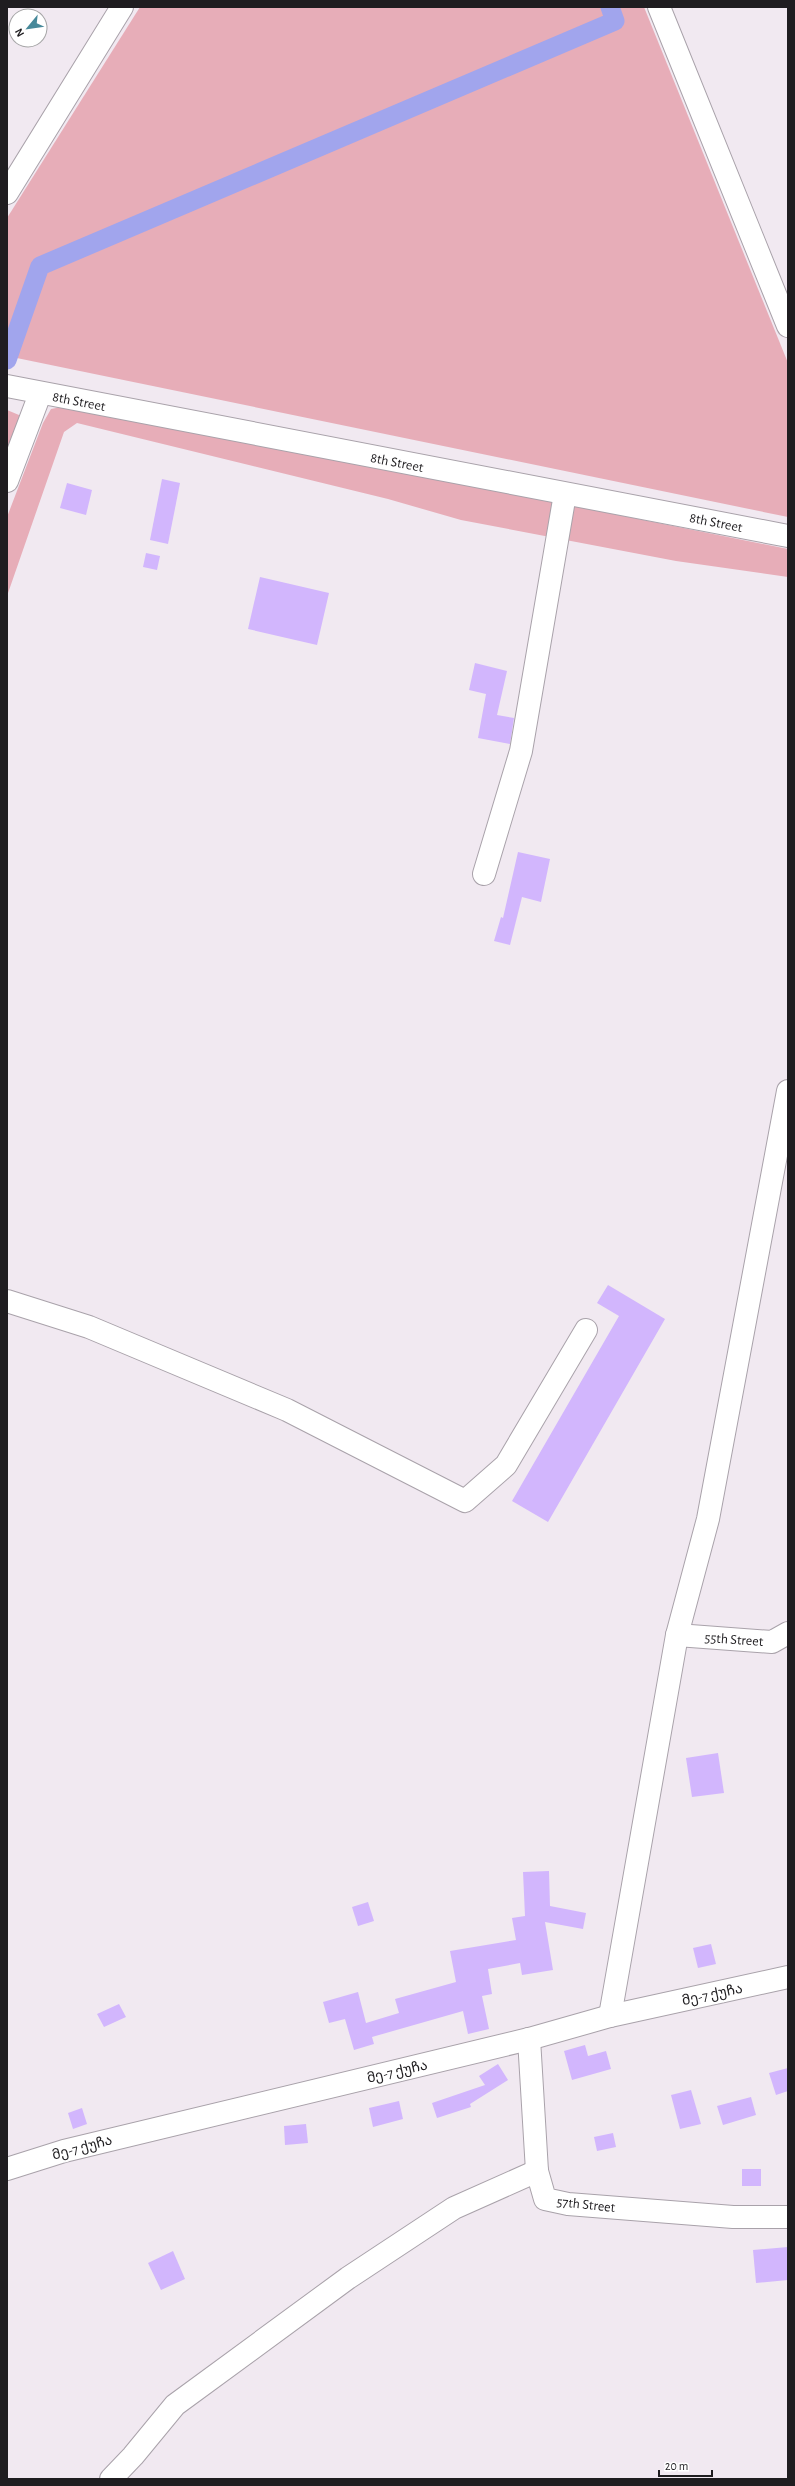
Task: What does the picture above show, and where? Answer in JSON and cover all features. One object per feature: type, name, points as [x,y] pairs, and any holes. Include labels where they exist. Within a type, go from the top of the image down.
[{"type":"street","points":[[7,193],[122,7]]},
{"type":"street","points":[[658,7],[788,326]]},
{"type":"street","name":"8th Street","points":[[7,386],[40,394],[788,536]]},
{"type":"street","points":[[7,481],[40,394]]},
{"type":"street","points":[[484,874],[521,751],[565,494]]},
{"type":"street","points":[[610,2016],[677,1635],[708,1519],[788,1091]]},
{"type":"street","points":[[7,1301],[89,1327],[288,1410],[465,1501],[506,1465],[586,1330]]},
{"type":"street","name":"55th Street","points":[[677,1635],[783,1642]]},
{"type":"street","name":"მე-7 ქუჩა","points":[[7,2169],[64,2151],[530,2039],[610,2016],[788,1978]]},
{"type":"street","name":"57th Street","points":[[530,2039],[537,2171],[545,2199],[568,2204],[733,2217],[788,2217]]},
{"type":"street","points":[[110,2479],[133,2456],[175,2405],[348,2278],[454,2208],[537,2171]]},
{"type":"shaded area","points":[[140,7],[644,7],[788,363],[788,517],[7,356],[7,218]]},
{"type":"shaded area","points":[[71,405],[788,549],[788,577],[676,561],[461,520],[388,499],[77,423],[64,432],[7,596],[7,517],[43,423],[51,409]]},
{"type":"shaded area","points":[[7,410],[31,420],[7,480]]},
{"type":"building","points":[[162,479],[180,483],[168,544],[150,540]]},
{"type":"building","points":[[67,483],[92,490],[86,515],[60,508]]},
{"type":"building","points":[[146,553],[160,556],[157,570],[143,567]]},
{"type":"building","points":[[260,577],[329,593],[317,645],[248,629]]},
{"type":"building","points":[[475,663],[507,671],[497,715],[514,718],[510,744],[478,738],[486,694],[469,690]]},
{"type":"building","points":[[518,852],[550,859],[541,902],[522,897],[510,945],[494,941],[501,917],[503,918]]},
{"type":"building","points":[[608,1285],[665,1319],[548,1522],[512,1501],[619,1316],[597,1303]]},
{"type":"building","points":[[718,1753],[724,1793],[692,1797],[686,1758]]},
{"type":"building","points":[[549,1871],[550,1906],[586,1913],[583,1929],[545,1922],[553,1970],[522,1975],[520,1963],[488,1969],[492,1994],[482,1996],[489,2029],[468,2034],[463,2011],[372,2037],[374,2044],[354,2050],[345,2019],[329,2023],[323,2002],[358,1992],[366,2023],[399,2013],[395,1999],[456,1982],[450,1951],[516,1940],[512,1918],[525,1916],[523,1872]]},
{"type":"building","points":[[368,1902],[374,1921],[358,1926],[352,1907]]},
{"type":"building","points":[[711,1944],[716,1964],[698,1968],[693,1948]]},
{"type":"building","points":[[119,2004],[126,2017],[104,2027],[97,2014]]},
{"type":"building","points":[[585,2045],[588,2056],[606,2051],[611,2069],[572,2080],[564,2051]]},
{"type":"building","points":[[498,2064],[508,2080],[470,2104],[471,2107],[437,2118],[432,2103],[485,2085],[479,2076]]},
{"type":"building","points":[[788,2068],[788,2091],[776,2095],[769,2073]]},
{"type":"building","points":[[691,2090],[701,2124],[680,2129],[671,2095]]},
{"type":"building","points":[[751,2097],[756,2115],[723,2125],[717,2106]]},
{"type":"building","points":[[399,2101],[403,2119],[373,2127],[369,2108]]},
{"type":"building","points":[[82,2108],[87,2124],[73,2129],[68,2113]]},
{"type":"building","points":[[306,2124],[308,2143],[285,2145],[284,2126]]},
{"type":"building","points":[[613,2133],[616,2147],[597,2151],[594,2137]]},
{"type":"building","points":[[742,2169],[761,2169],[761,2186],[742,2186]]},
{"type":"building","points":[[788,2247],[788,2280],[756,2283],[753,2250]]},
{"type":"building","points":[[173,2251],[185,2279],[161,2290],[148,2263]]},
{"type":"waterway","points":[[7,360],[40,266],[615,21],[610,7]]}]
